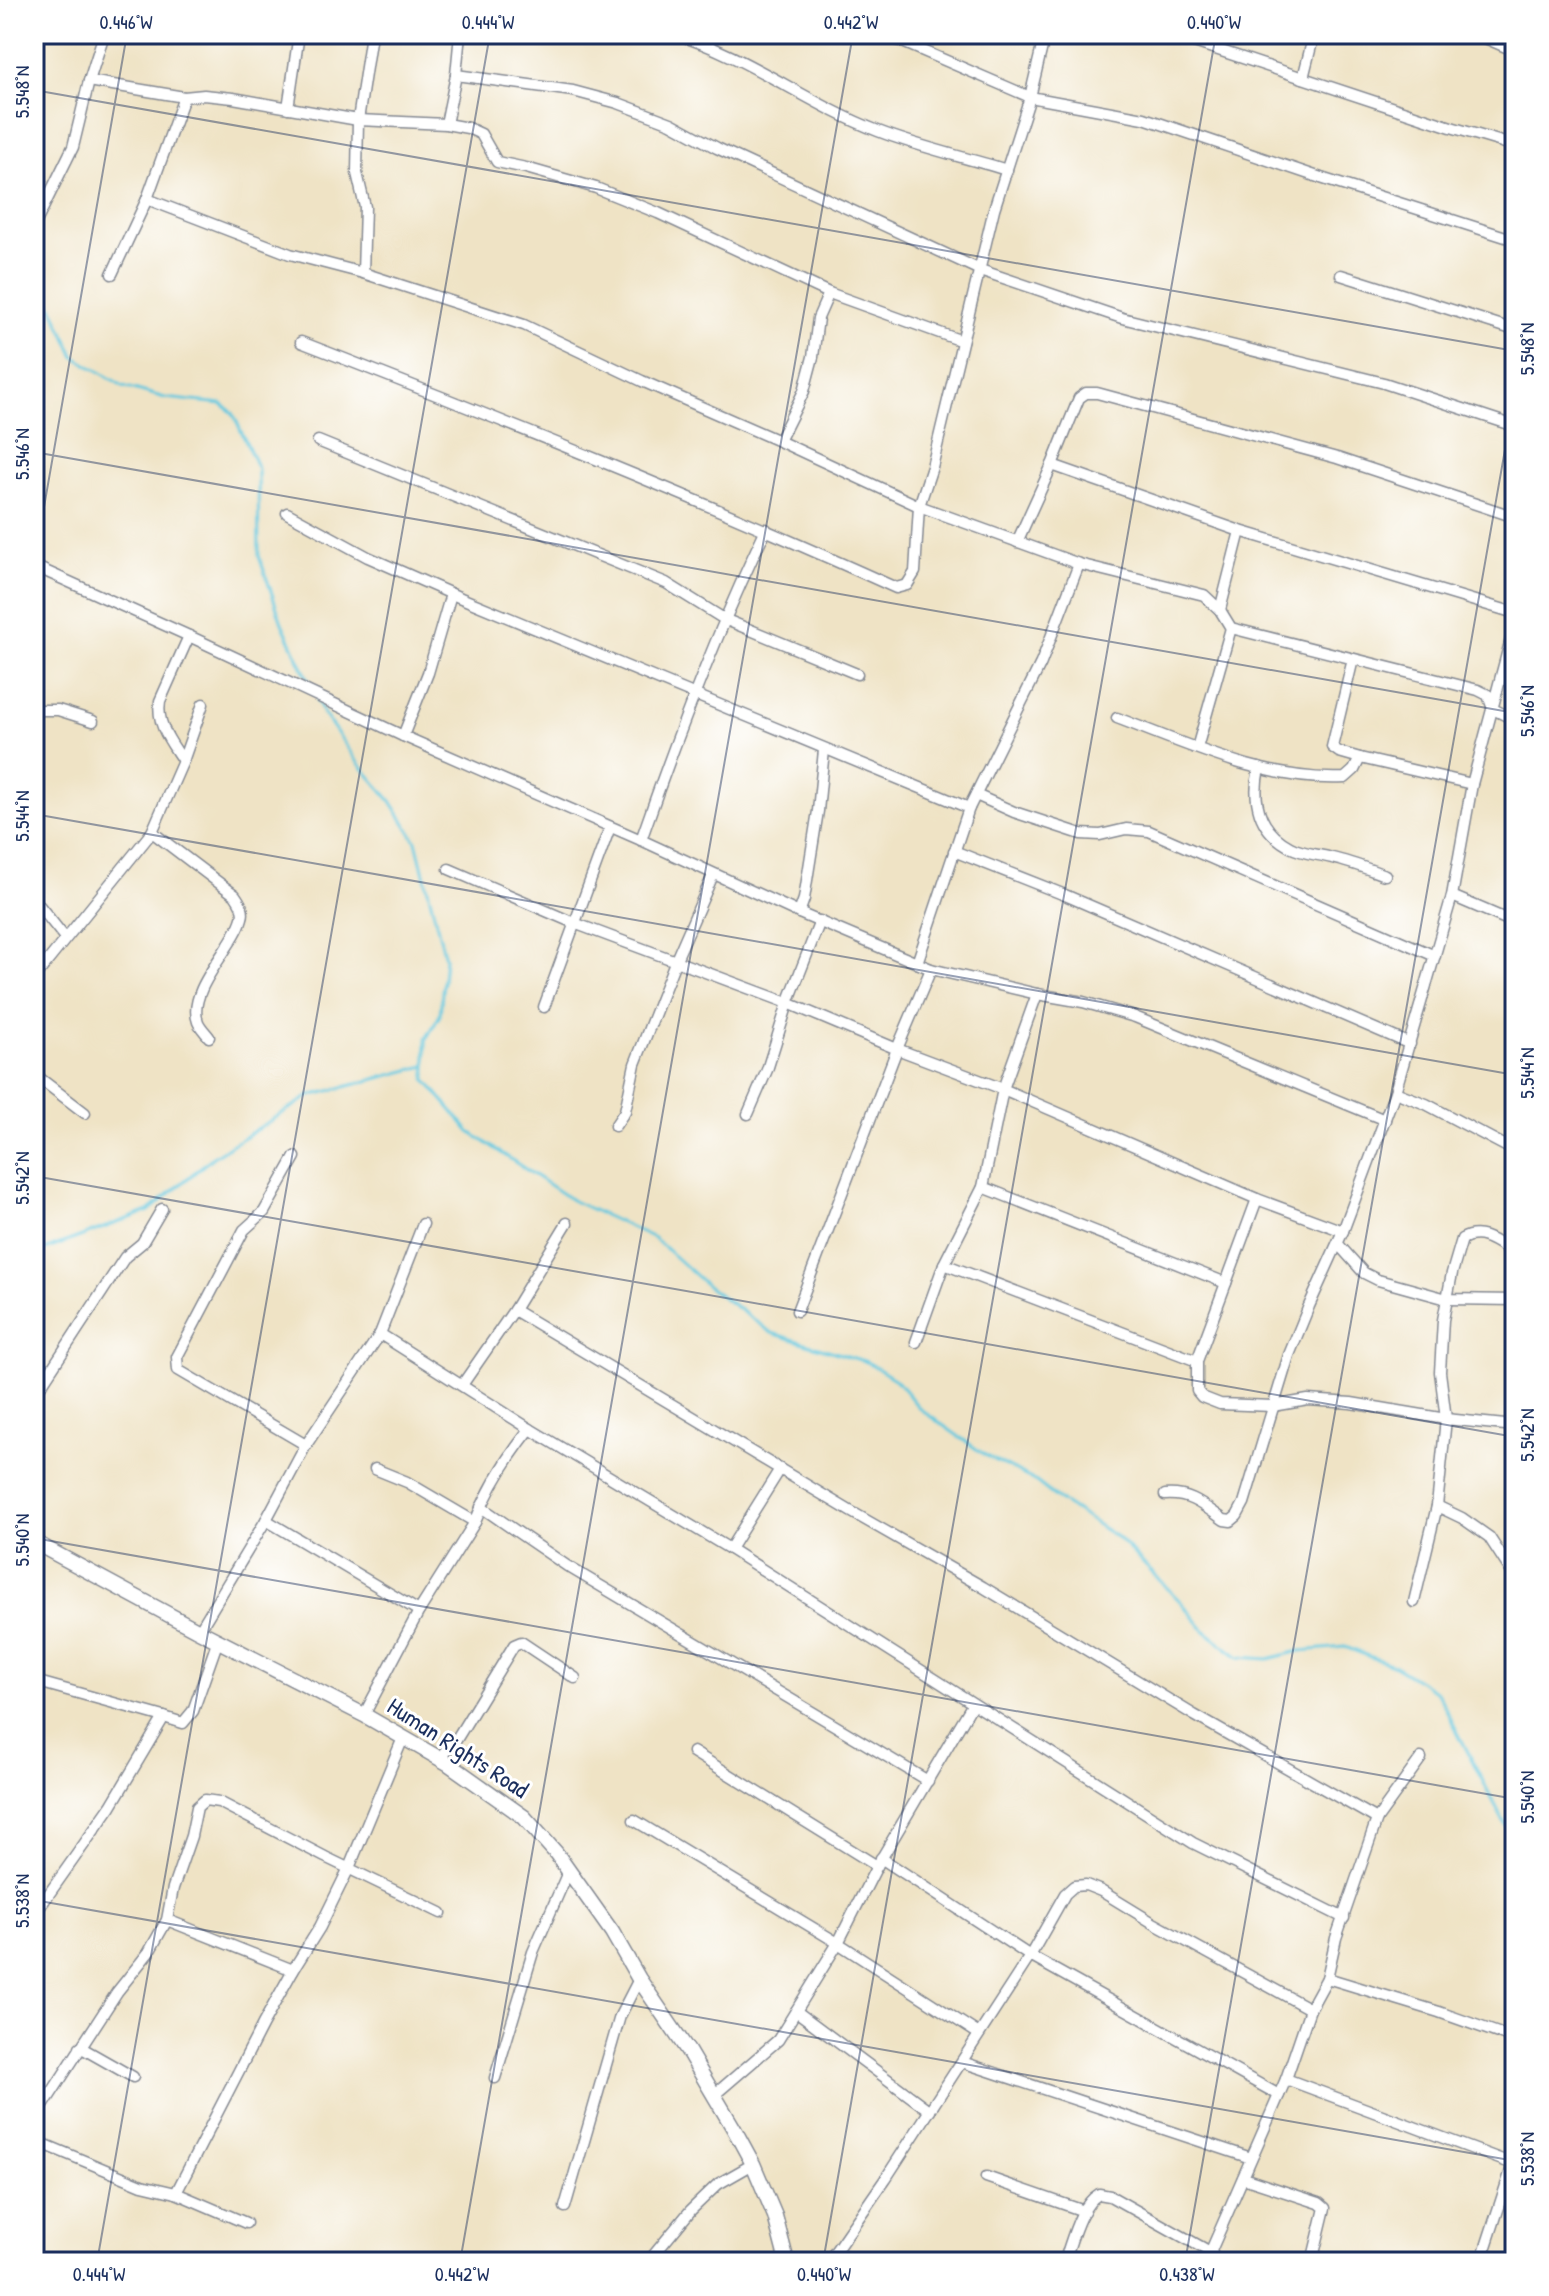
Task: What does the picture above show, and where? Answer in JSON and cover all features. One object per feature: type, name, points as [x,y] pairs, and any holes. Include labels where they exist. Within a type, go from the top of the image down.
[{"type":"street","points":[[35,224],[73,147],[104,34]]},
{"type":"street","points":[[288,108],[299,34]]},
{"type":"street","points":[[363,273],[365,207],[357,173],[358,120],[371,34]]},
{"type":"street","points":[[446,124],[460,34]]},
{"type":"street","points":[[674,34],[744,61],[877,131],[1007,170]]},
{"type":"street","points":[[884,34],[1030,97],[1144,118],[1515,240]]},
{"type":"street","points":[[301,342],[537,433],[766,529],[896,588],[907,585],[915,572],[919,506],[932,467],[994,209],[1030,97],[1045,34]]},
{"type":"street","points":[[1170,34],[1515,146]]},
{"type":"street","points":[[1303,78],[1314,34]]},
{"type":"street","points":[[1476,34],[1515,51]]},
{"type":"street","points":[[456,75],[573,91],[618,103],[671,123],[717,148],[980,270],[1122,318],[1384,383],[1515,426]]},
{"type":"street","points":[[89,81],[184,97],[218,96],[358,120],[446,124],[481,134],[497,162],[596,188],[658,213],[829,293],[962,341]]},
{"type":"street","points":[[112,274],[147,199],[184,97]]},
{"type":"street","points":[[147,199],[290,254],[363,273],[524,325],[919,506],[1079,564],[1204,595],[1220,610],[1231,628],[1478,690],[1488,695],[1493,709],[1515,720]]},
{"type":"street","points":[[1341,275],[1515,330]]},
{"type":"street","points":[[779,441],[804,391],[813,357],[818,318],[829,293]]},
{"type":"street","points":[[1017,542],[1079,398],[1086,393],[1097,393],[1337,458],[1515,517]]},
{"type":"street","points":[[318,441],[666,583],[724,619],[857,674]]},
{"type":"street","points":[[1052,465],[1240,531],[1515,613]]},
{"type":"street","points":[[287,513],[368,557],[451,594],[969,808]]},
{"type":"street","points":[[641,840],[678,733],[724,619],[766,529]]},
{"type":"street","points":[[1220,610],[1240,531]]},
{"type":"street","points":[[917,963],[969,808],[1041,663],[1079,564]]},
{"type":"street","points":[[34,566],[403,736],[931,969],[1083,1002],[1135,1017],[1385,1120]]},
{"type":"street","points":[[403,736],[428,673],[451,594]]},
{"type":"street","points":[[1165,1495],[1190,1497],[1224,1520],[1231,1521],[1244,1503],[1289,1355],[1338,1244],[1410,1044],[1452,896],[1472,784],[1515,624]]},
{"type":"street","points":[[1197,748],[1231,628]]},
{"type":"street","points":[[183,761],[161,726],[158,711],[189,636]]},
{"type":"street","points":[[1353,659],[1332,747],[1360,758],[1472,784]]},
{"type":"street","points":[[34,978],[152,832],[183,761],[203,704]]},
{"type":"street","points":[[34,710],[58,710],[93,721]]},
{"type":"street","points":[[1117,718],[1259,768],[1320,779],[1345,778],[1360,758]]},
{"type":"street","points":[[799,913],[818,811],[824,750]]},
{"type":"street","points":[[1259,768],[1255,785],[1256,804],[1260,818],[1279,839],[1291,848],[1385,875]]},
{"type":"street","points":[[976,795],[1014,812],[1081,834],[1100,835],[1126,829],[1149,831],[1435,956]]},
{"type":"street","points":[[544,1007],[610,827]]},
{"type":"street","points":[[152,832],[235,895],[241,904],[243,917],[206,980],[196,1011],[198,1023],[209,1037]]},
{"type":"street","points":[[954,851],[1410,1044]]},
{"type":"street","points":[[449,869],[574,923],[788,1003],[1003,1089],[1257,1199],[1343,1231]]},
{"type":"street","points":[[615,1126],[625,1111],[635,1064],[713,875]]},
{"type":"street","points":[[1452,896],[1515,923]]},
{"type":"street","points":[[34,899],[65,938]]},
{"type":"street","points":[[748,1114],[767,1070],[788,1003],[820,921]]},
{"type":"street","points":[[797,1311],[897,1049],[931,969]]},
{"type":"street","points":[[916,1342],[944,1264],[983,1187],[1003,1089],[1037,994]]},
{"type":"street","points":[[34,1074],[85,1113]]},
{"type":"street","points":[[1395,1092],[1426,1104],[1515,1151]]},
{"type":"street","points":[[295,1157],[264,1212],[244,1230],[177,1357],[176,1365],[178,1370],[306,1445]]},
{"type":"street","points":[[983,1187],[1226,1283]]},
{"type":"street","points":[[1257,1199],[1197,1361],[1197,1391],[1202,1397],[1220,1404],[1273,1406],[1308,1400],[1337,1402],[1515,1426]]},
{"type":"street","points":[[34,1396],[125,1257],[142,1243],[162,1209]]},
{"type":"street","points":[[462,1385],[514,1310],[567,1223]]},
{"type":"street","points":[[199,1631],[266,1520],[306,1445],[380,1334],[423,1224]]},
{"type":"street","points":[[1414,1602],[1437,1506],[1446,1419],[1440,1372],[1443,1320],[1462,1239],[1472,1234],[1484,1235],[1515,1254]]},
{"type":"street","points":[[1338,1244],[1364,1273],[1378,1280],[1447,1299],[1515,1300]]},
{"type":"street","points":[[944,1264],[1197,1361]]},
{"type":"street","points":[[514,1310],[1194,1715],[1377,1819]]},
{"type":"street","points":[[380,1334],[530,1429],[730,1549],[1193,1843],[1344,1918]]},
{"type":"street","points":[[364,1715],[419,1611],[530,1429]]},
{"type":"street","points":[[375,1469],[407,1482],[475,1522]]},
{"type":"street","points":[[730,1549],[780,1469]]},
{"type":"street","points":[[1437,1506],[1462,1518],[1489,1537],[1515,1574]]},
{"type":"street","points":[[481,1507],[567,1566],[928,1781]]},
{"type":"street","points":[[266,1520],[419,1611]]},
{"type":"street","name":"Human Rights Road","points":[[34,1542],[364,1715],[439,1758],[524,1817],[556,1853],[612,1932],[639,1979],[688,2051],[753,2164],[775,2216],[787,2262]]},
{"type":"street","points":[[34,1688],[42,1683],[183,1723],[193,1711],[218,1640]]},
{"type":"street","points":[[439,1758],[456,1740],[514,1645],[521,1642],[575,1678]]},
{"type":"street","points":[[713,2096],[778,2040],[838,1943],[879,1862],[972,1705]]},
{"type":"street","points":[[34,1915],[111,1806],[164,1717]]},
{"type":"street","points":[[176,2193],[263,2024],[320,1927],[349,1868],[403,1738]]},
{"type":"street","points":[[693,1752],[1030,1956],[1279,2095]]},
{"type":"street","points":[[1064,2262],[1084,2211],[1099,2194],[1110,2196],[1209,2257],[1286,2079],[1310,2009],[1327,1978],[1336,1938],[1377,1819],[1421,1758]]},
{"type":"street","points":[[34,2120],[117,1992],[149,1952],[167,1920],[173,1888],[191,1836],[197,1807],[205,1800],[219,1802],[441,1913]]},
{"type":"street","points":[[634,1820],[838,1943],[979,2034]]},
{"type":"street","points":[[495,2078],[533,1952],[568,1872]]},
{"type":"street","points":[[828,2262],[962,2062],[1030,1956],[1065,1894],[1074,1886],[1086,1885],[1101,1891],[1310,2009]]},
{"type":"street","points":[[167,1920],[293,1970]]},
{"type":"street","points":[[1327,1978],[1515,2039]]},
{"type":"street","points":[[565,2207],[620,2016],[639,1979]]},
{"type":"street","points":[[796,2011],[930,2111]]},
{"type":"street","points":[[80,2047],[133,2077]]},
{"type":"street","points":[[962,2062],[1251,2158]]},
{"type":"street","points":[[1286,2079],[1514,2162],[1481,2262]]},
{"type":"street","points":[[34,2140],[142,2185],[176,2193],[246,2223]]},
{"type":"street","points":[[648,2262],[691,2210],[718,2184],[753,2164]]},
{"type":"street","points":[[986,2177],[1084,2211]]},
{"type":"street","points":[[1243,2178],[1319,2203],[1325,2208],[1312,2262]]},
{"type":"waterway","points":[[34,294],[50,302],[75,357],[123,386],[165,398],[222,404],[233,413],[258,469],[259,556],[282,623],[312,688]]},
{"type":"waterway","points":[[317,699],[323,713],[356,760],[391,801],[416,841],[445,958],[440,1015],[426,1039],[426,1080],[470,1132],[573,1201],[654,1238],[707,1286],[772,1333],[867,1362],[896,1380],[920,1409],[985,1455],[1035,1481],[1118,1538],[1205,1631],[1239,1657],[1268,1659],[1300,1651],[1345,1647],[1395,1666],[1437,1692],[1506,1826],[1515,1832]]},
{"type":"waterway","points":[[34,1254],[149,1211],[214,1156],[310,1096],[425,1066]]}]
